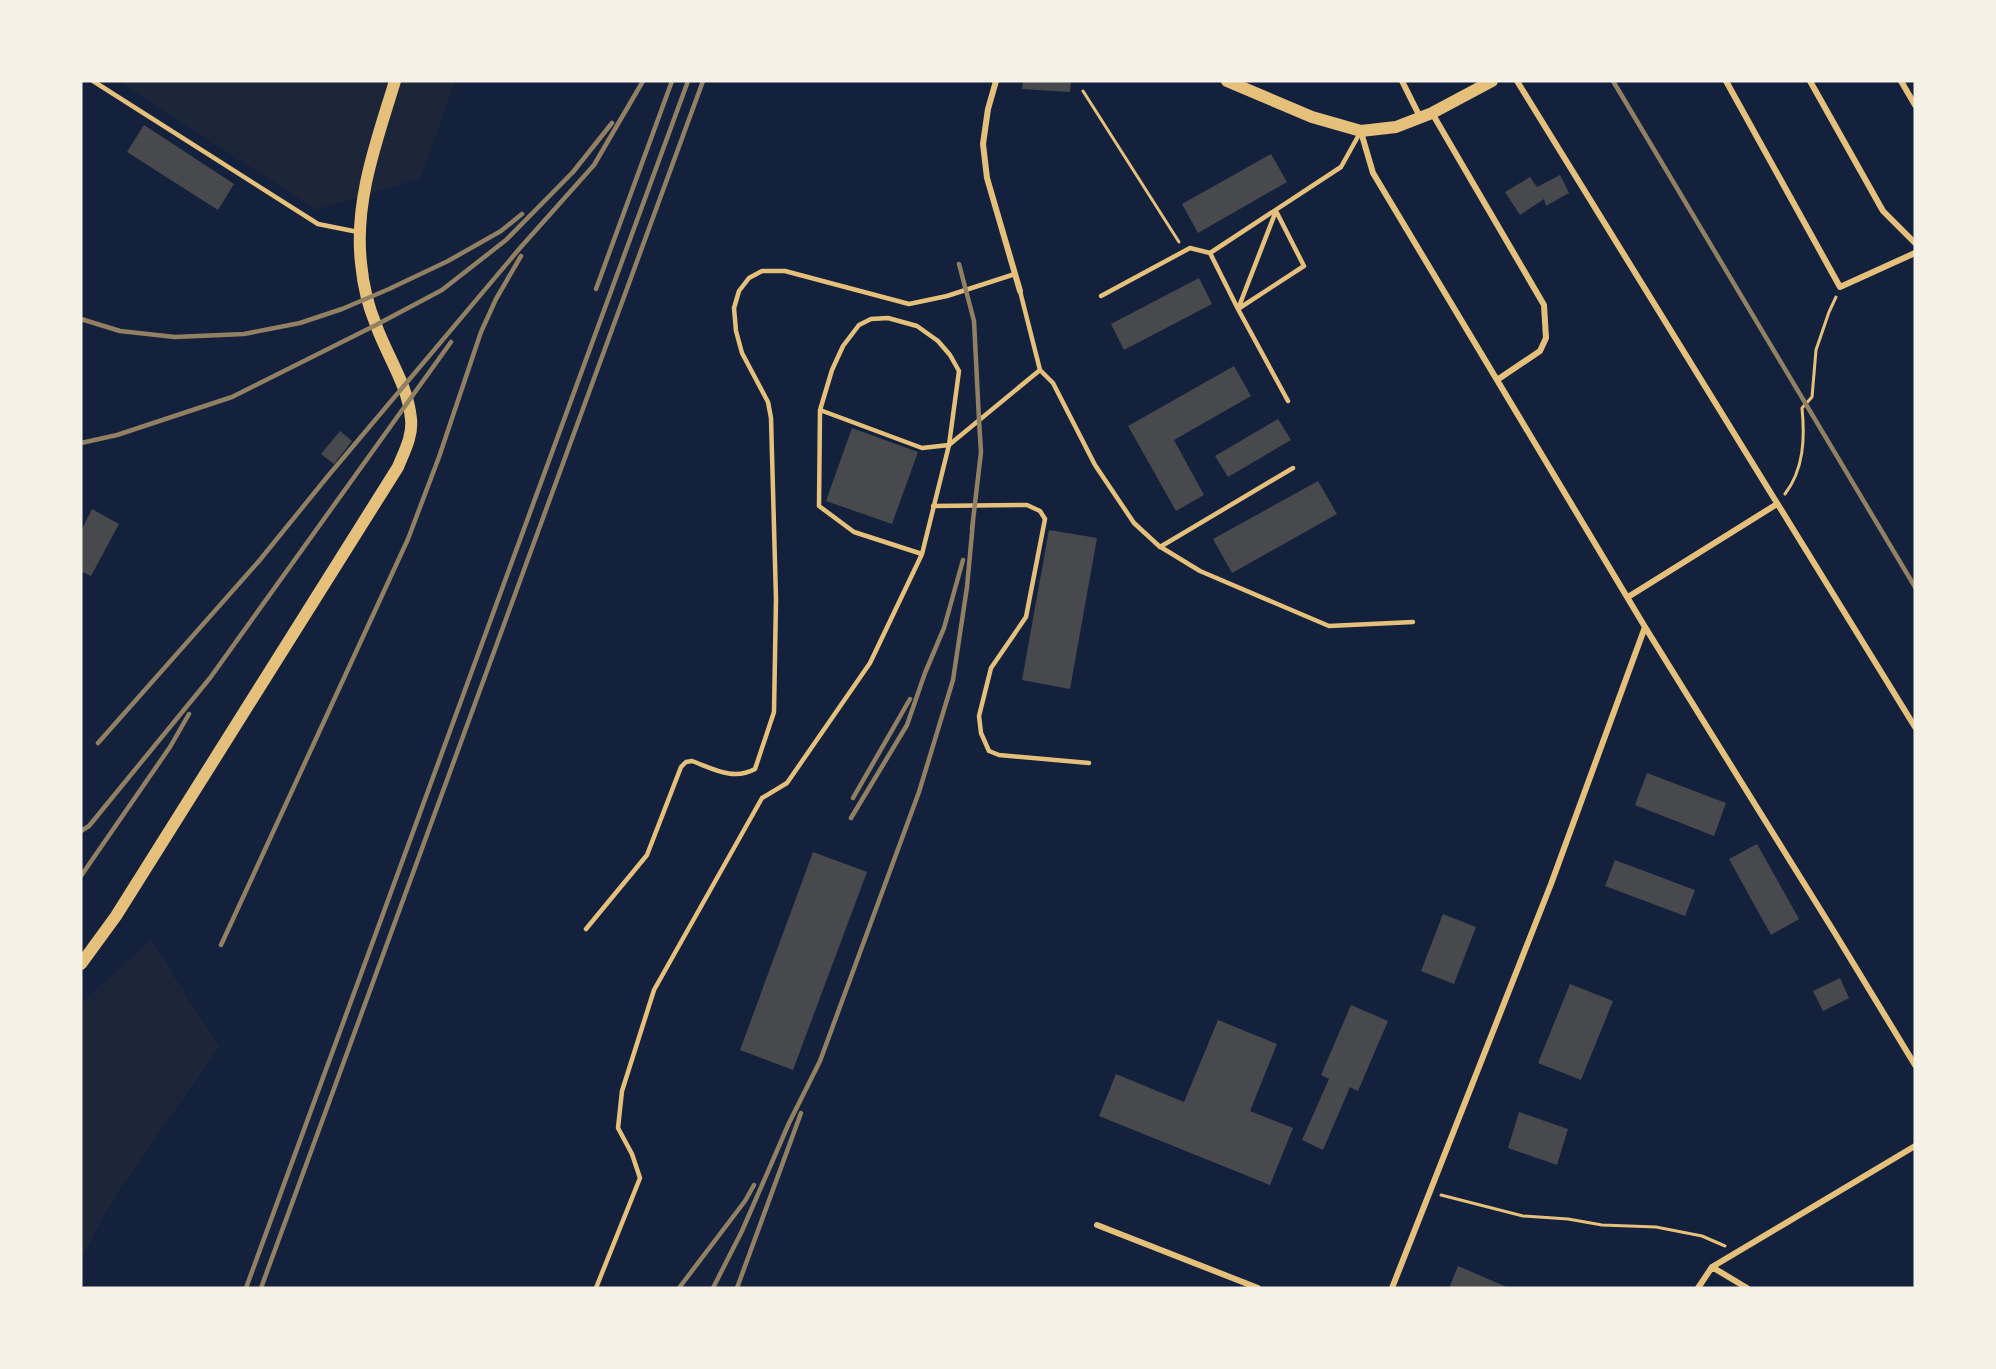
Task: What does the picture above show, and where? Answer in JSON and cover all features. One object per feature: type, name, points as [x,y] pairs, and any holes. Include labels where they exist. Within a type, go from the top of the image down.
[{"type":"main road","points":[[81,964],[116,916],[391,477],[408,444],[411,421],[408,402],[367,298],[358,232],[365,184],[395,81]]},
{"type":"main road","points":[[1227,81],[1312,117],[1360,131],[1396,127],[1426,115],[1474,87],[1492,81]]},
{"type":"street","points":[[996,81],[988,109],[983,144],[987,178],[1020,291]]},
{"type":"street","points":[[1402,81],[1426,115],[1544,305],[1546,338],[1539,351],[1497,380]]},
{"type":"street","points":[[1517,81],[1915,727]]},
{"type":"street","points":[[1726,81],[1840,287],[1915,253]]},
{"type":"street","points":[[1810,81],[1883,211],[1915,243]]},
{"type":"street","points":[[1901,81],[1915,105]]},
{"type":"street","points":[[1360,131],[1374,173],[1497,380],[1915,1065]]},
{"type":"street","points":[[1628,597],[1777,504]]},
{"type":"street","points":[[1392,1288],[1551,884],[1646,627]]},
{"type":"street","points":[[1698,1288],[1712,1267],[1915,1146]]},
{"type":"street","points":[[1097,1225],[1258,1288]]},
{"type":"street","points":[[1712,1267],[1747,1288]]},
{"type":"lane","points":[[93,81],[318,225],[358,232]]},
{"type":"lane","points":[[1101,296],[1190,248],[1210,253],[1276,211],[1341,167],[1360,131]]},
{"type":"lane","points":[[1238,309],[1276,211]]},
{"type":"lane","points":[[1238,309],[1304,266],[1276,211]]},
{"type":"lane","points":[[1210,253],[1288,401]]},
{"type":"lane","points":[[586,929],[647,855],[681,767],[686,762],[692,761],[730,775],[745,775],[755,769],[774,712],[776,599],[771,418],[768,402],[742,353],[736,332],[734,308],[739,291],[749,278],[762,271],[785,271],[909,304],[947,296],[1015,274]]},
{"type":"lane","points":[[1020,291],[1040,370],[1053,383],[1095,465],[1134,523],[1160,547],[1200,571],[1329,626],[1413,622]]},
{"type":"lane","points":[[596,1288],[640,1178],[632,1154],[618,1128],[622,1091],[654,990],[762,798],[787,783],[870,663],[922,554],[949,445],[959,371],[950,355],[938,342],[917,326],[888,318],[871,319],[859,325],[843,346],[832,370],[820,410],[819,506],[854,532],[922,554]]},
{"type":"lane","points":[[820,410],[922,448],[949,445],[1040,370]]},
{"type":"lane","points":[[1160,547],[1293,468]]},
{"type":"lane","points":[[933,506],[1027,505],[1040,511],[1045,519],[1026,617],[991,668],[980,716],[981,733],[989,751],[999,755],[1089,763]]},
{"type":"path","points":[[1083,91],[1184,251]]},
{"type":"path","points":[[1777,504],[1791,486],[1800,467],[1804,431],[1802,408],[1812,397],[1816,350],[1828,312],[1840,287]]},
{"type":"path","points":[[1430,1192],[1523,1216],[1568,1219],[1602,1225],[1656,1227],[1702,1236],[1738,1252]]},
{"type":"shaded area","points":[[119,81],[455,81],[421,178],[316,210]]},
{"type":"shaded area","points":[[151,940],[219,1047],[113,1199],[81,1260],[81,1004]]},
{"type":"building","points":[[1023,81],[1071,81],[1070,92],[1022,89]]},
{"type":"building","points":[[144,125],[234,184],[218,210],[127,152]]},
{"type":"building","points":[[1271,154],[1287,182],[1198,233],[1182,204]]},
{"type":"building","points":[[1560,175],[1569,193],[1546,206],[1544,199],[1520,215],[1505,192],[1530,177],[1537,187]]},
{"type":"building","points":[[1199,278],[1212,304],[1124,350],[1111,324]]},
{"type":"building","points":[[1234,366],[1251,396],[1174,440],[1204,495],[1176,511],[1128,426]]},
{"type":"building","points":[[1278,419],[1291,440],[1228,477],[1215,456]]},
{"type":"building","points":[[852,428],[918,452],[892,524],[826,501]]},
{"type":"building","points":[[340,431],[352,441],[334,464],[321,454]]},
{"type":"building","points":[[1318,481],[1337,514],[1232,573],[1213,539]]},
{"type":"building","points":[[92,509],[119,524],[91,576],[81,571],[81,531]]},
{"type":"building","points":[[1049,530],[1097,538],[1070,689],[1022,680]]},
{"type":"building","points":[[1647,773],[1726,803],[1714,836],[1635,805]]},
{"type":"building","points":[[1757,844],[1799,919],[1771,935],[1729,859]]},
{"type":"building","points":[[813,852],[867,872],[793,1070],[740,1050]]},
{"type":"building","points":[[1615,860],[1695,890],[1685,916],[1605,886]]},
{"type":"building","points":[[1443,914],[1476,927],[1454,984],[1421,971]]},
{"type":"building","points":[[1840,978],[1849,998],[1823,1011],[1813,991]]},
{"type":"building","points":[[1570,984],[1613,1001],[1581,1080],[1538,1063]]},
{"type":"building","points":[[1351,1005],[1388,1021],[1358,1091],[1350,1087],[1323,1150],[1302,1140],[1329,1079],[1321,1075]]},
{"type":"building","points":[[1218,1020],[1277,1044],[1250,1111],[1293,1128],[1270,1185],[1099,1116],[1116,1074],[1184,1102]]},
{"type":"building","points":[[1519,1112],[1568,1129],[1557,1165],[1508,1148]]},
{"type":"building","points":[[1458,1266],[1509,1288],[1449,1288]]},
{"type":"railway","points":[[98,743],[259,561],[520,248],[594,165],[643,81]]},
{"type":"railway","points":[[596,289],[672,81]]},
{"type":"railway","points":[[246,1288],[688,81]]},
{"type":"railway","points":[[261,1288],[703,81]]},
{"type":"railway","points":[[1613,81],[1915,587]]},
{"type":"railway","points":[[81,443],[117,435],[232,397],[442,290],[506,240],[573,172],[612,123]]},
{"type":"railway","points":[[81,319],[120,331],[175,337],[244,334],[300,323],[342,309],[448,261],[501,231],[522,214]]},
{"type":"railway","points":[[221,945],[408,539],[439,457],[481,332],[496,299],[521,256]]},
{"type":"railway","points":[[959,264],[974,321],[981,452],[972,529]]},
{"type":"railway","points":[[81,831],[89,826],[210,678],[451,342]]},
{"type":"railway","points":[[713,1288],[742,1231],[789,1123],[820,1061],[919,792],[953,680],[967,587],[973,522]]},
{"type":"railway","points":[[851,818],[907,725],[944,628],[963,560]]},
{"type":"railway","points":[[853,798],[910,699]]},
{"type":"railway","points":[[81,876],[170,747],[189,714]]},
{"type":"railway","points":[[737,1288],[801,1113]]},
{"type":"railway","points":[[679,1288],[745,1201],[754,1185]]}]
